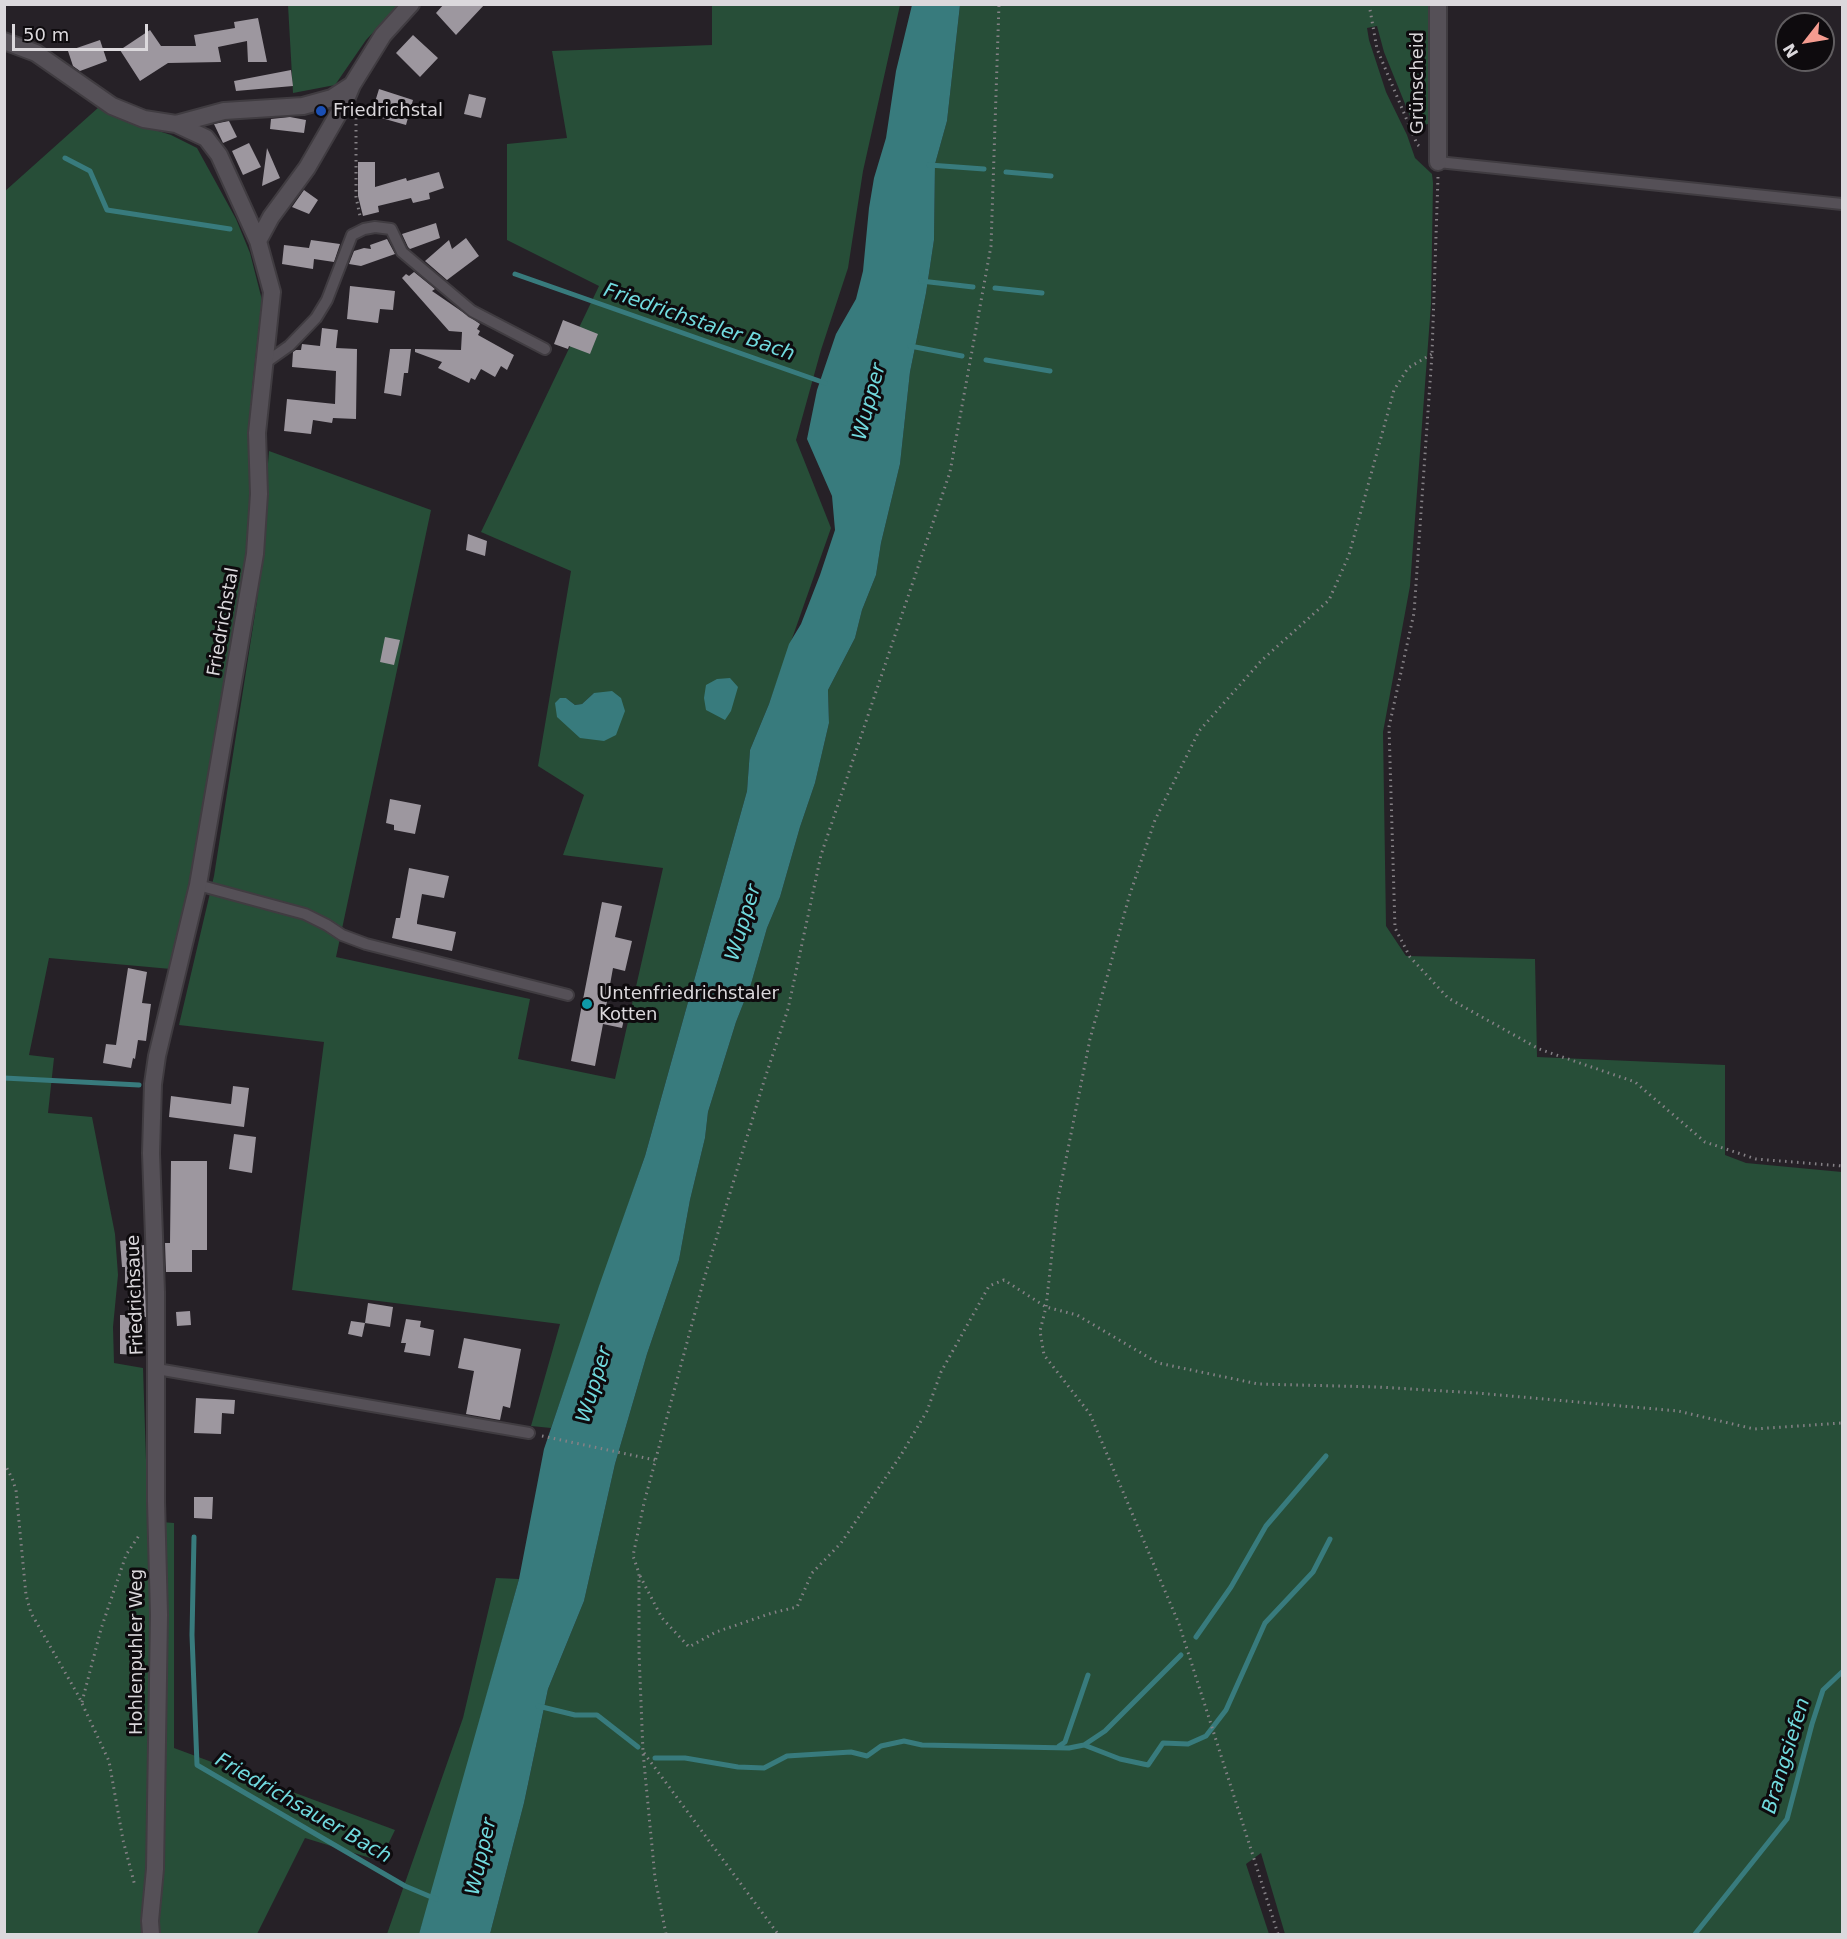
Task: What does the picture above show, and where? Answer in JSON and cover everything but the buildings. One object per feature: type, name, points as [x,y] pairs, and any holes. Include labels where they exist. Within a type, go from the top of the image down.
[{"type":"street","name":"Friedrichstal","points":[[258,240],[271,217],[307,168],[344,104],[352,85],[383,35],[411,4]]},
{"type":"street","name":"Grünscheid","points":[[1438,4],[1438,162]]},
{"type":"street","name":"Friedrichstal","points":[[4,40],[23,47],[49,62],[112,106],[144,119],[176,124],[206,138],[219,155],[258,240],[272,292],[257,433],[259,494],[255,554],[198,885]]},
{"type":"street","name":"Friedrichstal","points":[[176,124],[224,111],[303,106],[332,98],[352,85]]},
{"type":"street","name":"Friedrichsaue","points":[[157,1369],[151,1153],[153,1084],[157,1056],[198,885]]},
{"type":"street","name":"Hohlenpuhler Weg","points":[[151,1935],[150,1920],[155,1869],[159,1615],[156,1521],[157,1369]]},
{"type":"lane","points":[[1438,162],[1842,204]]},
{"type":"lane","points":[[265,363],[300,336],[316,318],[327,300],[352,235],[364,229],[383,226],[391,229],[402,252],[471,311],[545,349]]},
{"type":"lane","points":[[198,885],[305,914],[359,942],[568,995]]},
{"type":"lane","name":"Friedrichsaue","points":[[157,1369],[529,1433]]},
{"type":"path","points":[[999,4],[991,246],[950,472],[821,855],[788,1010],[760,1092],[704,1280],[655,1460],[633,1556],[662,1618],[689,1647],[716,1632],[797,1607],[812,1573],[841,1543],[901,1455],[927,1411],[941,1372],[989,1286],[1004,1280],[1046,1307],[1077,1315],[1158,1363],[1258,1384],[1378,1387],[1667,1410],[1754,1429],[1842,1423]]},
{"type":"path","points":[[1369,4],[1377,49],[1417,144],[1438,162],[1432,354],[1414,613],[1389,727],[1395,928],[1410,957],[1448,998],[1539,1049],[1635,1082],[1705,1142],[1756,1159],[1842,1166]]},
{"type":"path","points":[[356,109],[356,196],[364,229]]},
{"type":"path","points":[[1278,1935],[1179,1624],[1090,1414],[1044,1355],[1040,1331],[1046,1307],[1058,1199],[1090,1039],[1129,897],[1155,820],[1199,731],[1260,661],[1329,600],[1349,555],[1394,390],[1408,368],[1432,354]]},
{"type":"path","points":[[529,1433],[655,1460]]},
{"type":"path","points":[[4,1463],[16,1490],[26,1595],[31,1613],[82,1704],[109,1761],[123,1840],[137,1892]]},
{"type":"path","points":[[82,1704],[101,1629],[126,1555],[144,1530],[156,1521]]},
{"type":"path","points":[[639,1573],[643,1752],[655,1878],[666,1935]]},
{"type":"path","points":[[643,1752],[778,1935]]},
{"type":"green space","points":[[288,5],[399,5],[366,40],[335,85],[293,93]]},
{"type":"green space","points":[[712,5],[900,5],[863,171],[848,268],[821,350],[796,440],[831,528],[769,704],[750,750],[747,791],[645,1156],[551,1428],[531,1426],[560,1324],[292,1290],[324,1042],[179,1025],[214,876],[257,601],[269,451],[431,510],[336,957],[530,999],[518,1059],[615,1079],[663,868],[563,855],[584,795],[538,766],[571,571],[481,532],[599,286],[507,240],[507,144],[567,138],[552,51],[712,45]],"holes":[[[594,693],[580,738],[566,698],[575,705],[582,704]]]},
{"type":"green space","points":[[960,5],[1433,5],[1431,121],[1428,124],[1414,126],[1384,52],[1377,26],[1367,28],[1386,92],[1407,135],[1415,158],[1432,174],[1433,183],[1431,304],[1410,586],[1383,732],[1386,926],[1406,956],[1535,959],[1537,1057],[1725,1065],[1725,1155],[1746,1163],[1842,1172],[1842,1934],[1285,1934],[1261,1853],[1246,1864],[1269,1934],[490,1934],[524,1803],[548,1689],[584,1601],[615,1464],[647,1354],[679,1260],[705,1138],[708,1112],[736,1022],[751,984],[767,928],[780,897],[815,783],[829,723],[828,690],[855,638],[862,610],[876,575],[881,543],[900,464],[910,372],[934,240],[935,164],[947,121]]},
{"type":"green space","points":[[99,107],[124,120],[171,135],[197,148],[236,219],[250,253],[262,300],[251,397],[254,492],[240,599],[192,883],[171,969],[49,958],[29,1055],[54,1058],[48,1113],[92,1117],[115,1234],[118,1275],[113,1327],[114,1363],[143,1368],[148,1521],[174,1523],[174,1748],[395,1830],[380,1861],[305,1838],[257,1934],[5,1934],[4,192]]},
{"type":"green space","points":[[496,1578],[519,1579],[431,1897],[419,1934],[387,1934],[463,1718]]},
{"type":"water","name":"Wupper","points":[[912,5],[960,5],[947,121],[935,164],[934,240],[910,372],[900,464],[881,543],[876,575],[862,610],[855,638],[828,690],[829,723],[815,783],[780,897],[767,928],[751,984],[736,1022],[708,1112],[705,1138],[679,1260],[647,1354],[615,1464],[584,1601],[548,1689],[524,1803],[490,1934],[419,1934],[519,1579],[544,1449],[645,1156],[747,791],[750,750],[769,704],[789,644],[801,624],[820,575],[835,530],[832,496],[807,439],[817,390],[836,334],[856,299],[863,271],[874,178],[886,138],[896,71]]},
{"type":"water","points":[[730,678],[738,687],[731,711],[725,720],[706,710],[704,698],[706,685],[717,679]]},
{"type":"water","points":[[612,691],[621,698],[625,711],[616,735],[604,741],[580,738],[557,717],[555,703],[560,698],[566,698],[575,705],[582,704],[594,693]]},
{"type":"waterway","name":"Friedrichstaler Bach","points":[[65,158],[90,171],[107,210],[230,229]]},
{"type":"waterway","points":[[929,165],[984,169]]},
{"type":"waterway","points":[[1006,172],[1051,176]]},
{"type":"waterway","name":"Friedrichstaler Bach","points":[[515,274],[825,383]]},
{"type":"waterway","points":[[921,281],[973,287]]},
{"type":"waterway","points":[[995,288],[1042,293]]},
{"type":"waterway","points":[[910,346],[962,356]]},
{"type":"waterway","points":[[986,360],[1050,371]]},
{"type":"waterway","name":"Friedrichsauer Bach","points":[[4,1078],[139,1085]]},
{"type":"waterway","points":[[1196,1637],[1231,1587],[1266,1526],[1326,1456]]},
{"type":"waterway","name":"Friedrichsauer Bach","points":[[194,1537],[192,1635],[197,1765],[405,1886],[436,1899]]},
{"type":"waterway","points":[[1084,1745],[1120,1759],[1148,1765],[1163,1743],[1188,1744],[1206,1736],[1226,1710],[1265,1623],[1313,1572],[1330,1539]]},
{"type":"waterway","points":[[655,1758],[685,1758],[738,1767],[764,1768],[787,1756],[851,1752],[867,1756],[881,1746],[904,1741],[922,1745],[1069,1748],[1084,1745],[1105,1731],[1181,1655]]},
{"type":"waterway","name":"Brangsiefen","points":[[1695,1934],[1787,1819],[1823,1690],[1842,1672]]},
{"type":"waterway","points":[[1059,1746],[1065,1742],[1088,1675]]},
{"type":"waterway","points":[[538,1706],[575,1715],[597,1715],[638,1747]]},
{"type":"place","name":"Friedrichstal","points":[[321,111]]},
{"type":"place","name":"Untenfriedrichstaler Kotten","points":[[587,1004]]}]
